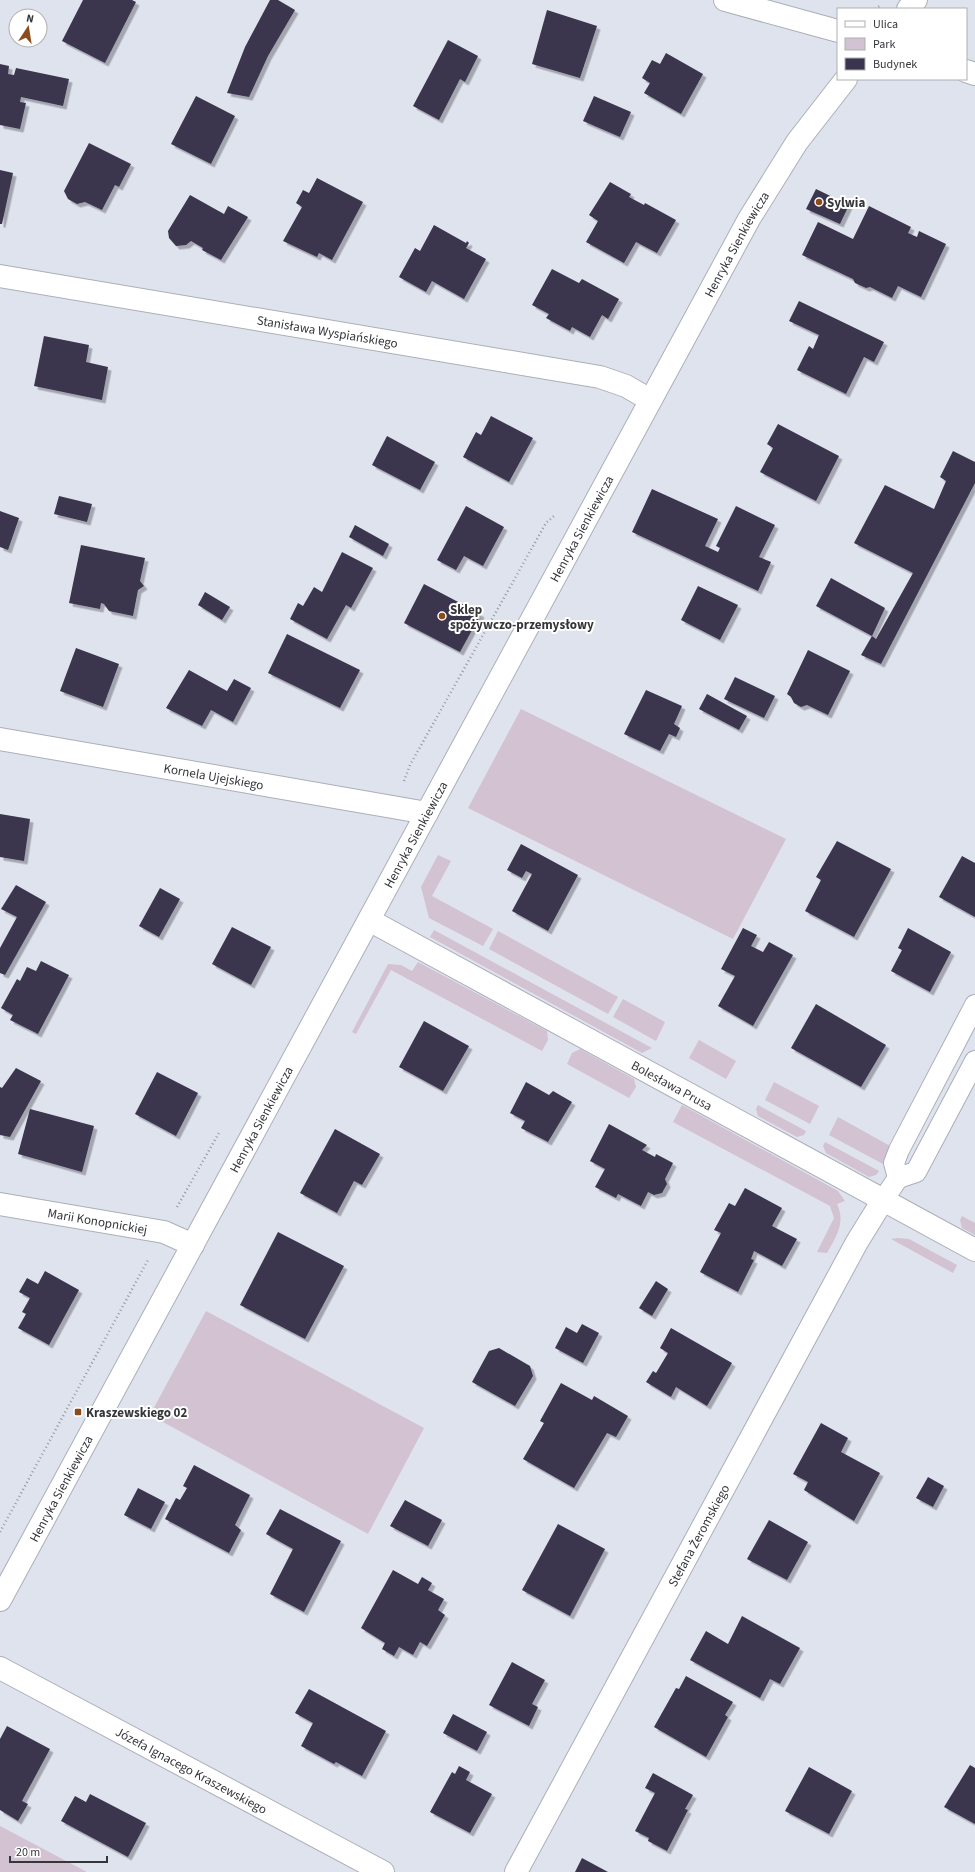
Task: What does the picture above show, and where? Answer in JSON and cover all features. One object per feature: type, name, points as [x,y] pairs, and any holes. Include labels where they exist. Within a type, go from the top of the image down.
[{"type":"street","points":[[725,0],[837,31]]},
{"type":"street","points":[[909,8],[916,0]]},
{"type":"street","name":"Henryka Sienkiewicza","points":[[0,1600],[650,400],[750,219],[785,160],[820,111],[845,80]]},
{"type":"street","name":"Stanisława Wyspiańskiego","points":[[0,276],[600,377],[626,386],[650,400]]},
{"type":"street","name":"Kornela Ujejskiego","points":[[0,739],[427,813]]},
{"type":"street","name":"Bolesława Prusa","points":[[369,920],[975,1250]]},
{"type":"street","name":"Stefana Żeromskiego","points":[[516,1872],[853,1249],[883,1200]]},
{"type":"street","name":"Marii Konopnickiej","points":[[0,1204],[164,1232],[193,1245]]},
{"type":"street","name":"Józefa Ignacego Kraszewskiego","points":[[0,1668],[383,1872]]},
{"type":"lane","points":[[898,1178],[894,1163],[899,1150],[975,1005]]},
{"type":"lane","points":[[883,1200],[898,1178],[916,1172],[975,1061]]},
{"type":"path","points":[[403,783],[410,765],[546,523],[558,512]]},
{"type":"path","points":[[0,1532],[152,1255]]},
{"type":"green space","points":[[521,709],[786,839],[733,939],[468,808]]},
{"type":"green space","points":[[438,855],[451,861],[432,896],[493,929],[483,946],[429,918],[421,887]]},
{"type":"green space","points":[[434,930],[652,1048],[642,1053],[430,937]]},
{"type":"green space","points":[[498,931],[618,997],[608,1014],[489,949]]},
{"type":"green space","points":[[418,962],[547,1031],[548,1040],[542,1051],[391,970],[356,1034],[352,1032],[388,964],[401,965],[412,971]]},
{"type":"green space","points":[[623,999],[665,1022],[656,1041],[613,1017]]},
{"type":"green space","points":[[699,1040],[736,1061],[726,1079],[689,1058]]},
{"type":"green space","points":[[580,1049],[634,1079],[636,1087],[629,1098],[567,1064],[572,1053]]},
{"type":"green space","points":[[774,1082],[819,1106],[810,1124],[765,1100]]},
{"type":"green space","points":[[682,1105],[838,1191],[845,1201],[837,1204],[840,1211],[839,1230],[827,1253],[817,1252],[834,1218],[830,1206],[673,1122]]},
{"type":"green space","points":[[758,1105],[806,1131],[804,1135],[797,1137],[758,1116],[756,1109]]},
{"type":"green space","points":[[838,1117],[892,1147],[883,1164],[829,1135]]},
{"type":"green space","points":[[825,1142],[879,1171],[876,1175],[869,1177],[826,1153],[823,1146]]},
{"type":"green space","points":[[962,1216],[975,1223],[975,1235],[962,1228],[960,1220]]},
{"type":"green space","points":[[891,1239],[909,1239],[957,1265],[953,1273]]},
{"type":"green space","points":[[206,1311],[424,1428],[368,1534],[150,1415]]},
{"type":"green space","points":[[0,1826],[87,1872],[0,1872]]},
{"type":"building","points":[[83,0],[132,0],[136,2],[105,63],[62,41]]},
{"type":"building","points":[[270,0],[278,0],[295,10],[268,56],[249,97],[227,93],[245,47]]},
{"type":"building","points":[[547,10],[597,26],[580,78],[532,64]]},
{"type":"building","points":[[448,40],[478,56],[465,82],[460,79],[439,120],[413,106]]},
{"type":"building","points":[[666,53],[703,74],[681,114],[644,93],[650,83],[642,78],[652,60],[660,64]]},
{"type":"building","points":[[0,64],[9,66],[8,74],[14,75],[16,68],[69,79],[63,106],[21,97],[20,102],[26,103],[20,129],[0,125]]},
{"type":"building","points":[[196,96],[235,116],[211,164],[171,144]]},
{"type":"building","points":[[594,96],[631,112],[620,137],[583,121]]},
{"type":"building","points":[[89,143],[131,164],[119,187],[115,185],[102,210],[85,202],[77,204],[68,199],[64,191]]},
{"type":"building","points":[[0,170],[13,173],[2,224],[0,224]]},
{"type":"building","points":[[317,178],[363,202],[332,260],[319,253],[317,257],[283,241],[302,207],[296,203],[303,190],[309,193]]},
{"type":"building","points":[[610,182],[631,194],[629,197],[644,205],[645,203],[676,220],[657,253],[636,242],[624,263],[586,242],[598,221],[589,215]]},
{"type":"building","points":[[816,189],[849,205],[840,224],[806,209]]},
{"type":"building","points":[[190,195],[224,214],[228,206],[248,217],[221,260],[202,250],[203,248],[191,241],[186,245],[176,246],[169,238],[168,231]]},
{"type":"building","points":[[869,206],[911,227],[908,233],[917,237],[919,231],[946,244],[921,297],[898,286],[892,298],[870,287],[866,288],[855,283],[853,279],[802,255],[818,222],[853,239]]},
{"type":"building","points":[[434,225],[466,243],[467,241],[469,243],[466,248],[486,259],[464,299],[432,281],[426,292],[399,277],[415,248],[420,251]]},
{"type":"building","points":[[552,269],[579,283],[582,279],[619,299],[608,319],[602,315],[590,337],[572,327],[570,331],[546,318],[549,314],[532,305]]},
{"type":"building","points":[[799,301],[884,342],[874,362],[864,357],[846,394],[797,370],[809,346],[813,349],[819,335],[789,321]]},
{"type":"building","points":[[44,336],[89,345],[86,362],[108,367],[102,400],[34,386]]},
{"type":"building","points":[[491,416],[533,438],[509,482],[463,457],[476,432],[481,435]]},
{"type":"building","points":[[778,424],[839,456],[816,501],[760,472],[773,448],[767,444]]},
{"type":"building","points":[[387,436],[435,462],[420,490],[372,465]]},
{"type":"building","points":[[953,451],[975,462],[975,483],[881,664],[861,655],[872,636],[876,639],[913,573],[854,543],[885,485],[934,509],[946,481],[940,477]]},
{"type":"building","points":[[652,489],[718,519],[705,546],[718,552],[720,548],[716,546],[736,506],[775,525],[759,557],[771,562],[758,591],[632,532]]},
{"type":"building","points":[[59,496],[92,504],[87,522],[54,514]]},
{"type":"building","points":[[466,506],[504,527],[483,566],[464,556],[456,570],[437,560]]},
{"type":"building","points":[[0,511],[19,518],[8,550],[0,547]]},
{"type":"building","points":[[355,525],[389,544],[383,556],[349,537]]},
{"type":"building","points":[[81,545],[145,558],[140,581],[144,586],[138,590],[133,616],[109,611],[104,604],[101,603],[100,609],[69,603]]},
{"type":"building","points":[[342,552],[373,568],[351,608],[346,605],[327,639],[290,619],[298,603],[303,606],[314,587],[322,592]]},
{"type":"building","points":[[831,578],[885,608],[872,636],[816,606]]},
{"type":"building","points":[[424,584],[481,614],[460,652],[404,623]]},
{"type":"building","points":[[698,586],[738,605],[720,640],[681,620]]},
{"type":"building","points":[[205,592],[230,607],[222,620],[198,605]]},
{"type":"building","points":[[287,634],[360,670],[340,708],[268,673]]},
{"type":"building","points":[[76,648],[119,664],[103,707],[60,691]]},
{"type":"building","points":[[808,650],[850,671],[828,715],[807,705],[801,707],[794,703],[791,697],[787,694]]},
{"type":"building","points":[[189,670],[227,691],[234,679],[251,688],[233,722],[211,710],[202,726],[166,708]]},
{"type":"building","points":[[735,677],[775,696],[764,718],[724,699]]},
{"type":"building","points":[[646,690],[682,706],[674,724],[680,728],[676,737],[669,734],[660,751],[624,734]]},
{"type":"building","points":[[707,694],[747,716],[739,730],[699,709]]},
{"type":"building","points":[[0,814],[30,819],[24,861],[0,857]]},
{"type":"building","points":[[837,841],[891,869],[854,937],[805,911],[821,880],[816,877]]},
{"type":"building","points":[[521,844],[578,875],[548,931],[512,911],[532,874],[526,871],[522,878],[507,870]]},
{"type":"building","points":[[962,856],[975,863],[975,917],[939,897]]},
{"type":"building","points":[[16,885],[46,902],[5,975],[0,973],[0,948],[17,917],[1,909]]},
{"type":"building","points":[[160,888],[180,899],[159,937],[139,926]]},
{"type":"building","points":[[232,927],[271,947],[251,985],[212,964]]},
{"type":"building","points":[[743,928],[757,935],[751,946],[763,952],[769,942],[793,955],[753,1026],[718,1006],[735,976],[721,969]]},
{"type":"building","points":[[908,928],[951,952],[930,992],[891,971],[902,950],[898,948]]},
{"type":"building","points":[[41,961],[69,975],[38,1034],[10,1020],[13,1015],[1,1008],[17,979],[20,981],[27,967],[36,971]]},
{"type":"building","points":[[816,1004],[886,1045],[861,1087],[791,1048]]},
{"type":"building","points":[[424,1021],[469,1046],[443,1091],[399,1067]]},
{"type":"building","points":[[16,1068],[41,1081],[10,1137],[0,1135],[0,1087],[2,1088]]},
{"type":"building","points":[[157,1072],[198,1093],[176,1136],[135,1114]]},
{"type":"building","points":[[526,1082],[549,1095],[553,1091],[572,1102],[548,1142],[521,1128],[525,1121],[510,1113]]},
{"type":"building","points":[[30,1109],[94,1126],[82,1172],[18,1154]]},
{"type":"building","points":[[609,1124],[647,1145],[642,1150],[655,1157],[656,1154],[673,1163],[665,1179],[667,1184],[662,1193],[654,1195],[648,1192],[641,1206],[618,1194],[616,1198],[595,1187],[605,1169],[590,1161]]},
{"type":"building","points":[[335,1129],[380,1154],[362,1185],[354,1181],[337,1213],[300,1193]]},
{"type":"building","points":[[745,1188],[782,1208],[772,1226],[797,1239],[782,1266],[754,1251],[751,1259],[754,1260],[738,1292],[700,1272],[721,1233],[714,1230],[729,1203],[735,1206]]},
{"type":"building","points":[[278,1232],[344,1266],[305,1339],[240,1305]]},
{"type":"building","points":[[45,1271],[79,1290],[49,1345],[18,1328],[26,1314],[22,1312],[30,1298],[19,1292],[27,1278],[38,1284]]},
{"type":"building","points":[[656,1281],[668,1289],[652,1316],[639,1308]]},
{"type":"building","points":[[582,1324],[599,1333],[583,1363],[555,1348],[566,1327],[577,1333]]},
{"type":"building","points":[[671,1328],[732,1363],[707,1406],[676,1387],[671,1397],[646,1382],[653,1371],[656,1373],[668,1353],[660,1348]]},
{"type":"building","points":[[499,1348],[530,1366],[533,1376],[515,1406],[472,1382],[489,1351]]},
{"type":"building","points":[[561,1383],[592,1400],[594,1396],[628,1416],[616,1437],[607,1433],[574,1488],[523,1459],[544,1423],[540,1421]]},
{"type":"building","points":[[821,1423],[848,1438],[841,1452],[880,1473],[854,1521],[804,1490],[808,1482],[793,1474]]},
{"type":"building","points":[[194,1465],[250,1495],[235,1525],[241,1530],[229,1553],[165,1519],[176,1498],[180,1500],[187,1488],[183,1486]]},
{"type":"building","points":[[928,1477],[944,1486],[933,1507],[916,1498]]},
{"type":"building","points":[[138,1488],[165,1502],[151,1529],[124,1515]]},
{"type":"building","points":[[405,1500],[442,1520],[428,1546],[390,1526]]},
{"type":"building","points":[[280,1509],[341,1541],[304,1612],[270,1594],[293,1549],[266,1534]]},
{"type":"building","points":[[769,1520],[808,1542],[787,1580],[747,1559]]},
{"type":"building","points":[[558,1524],[605,1549],[570,1616],[522,1590]]},
{"type":"building","points":[[393,1570],[418,1584],[422,1577],[432,1583],[428,1590],[444,1599],[438,1610],[445,1615],[427,1646],[420,1642],[413,1655],[399,1647],[394,1656],[382,1649],[385,1643],[361,1628]]},
{"type":"building","points":[[742,1616],[800,1648],[780,1684],[770,1679],[760,1698],[690,1660],[706,1631],[728,1644]]},
{"type":"building","points":[[512,1662],[545,1680],[532,1704],[538,1707],[529,1726],[489,1705]]},
{"type":"building","points":[[686,1676],[733,1702],[725,1715],[728,1717],[706,1757],[654,1727],[676,1688],[679,1689]]},
{"type":"building","points":[[309,1689],[386,1731],[362,1776],[336,1762],[334,1764],[301,1746],[313,1723],[295,1713]]},
{"type":"building","points":[[453,1714],[487,1732],[477,1751],[443,1733]]},
{"type":"building","points":[[7,1726],[50,1749],[22,1801],[28,1804],[18,1821],[0,1810],[0,1739]]},
{"type":"building","points":[[970,1765],[975,1768],[975,1824],[944,1807]]},
{"type":"building","points":[[459,1766],[470,1772],[466,1780],[492,1794],[470,1833],[430,1812],[452,1772],[455,1774]]},
{"type":"building","points":[[809,1767],[852,1791],[829,1834],[785,1811]]},
{"type":"building","points":[[653,1773],[693,1795],[685,1809],[688,1810],[667,1851],[648,1841],[649,1838],[635,1831],[655,1793],[645,1788]]},
{"type":"building","points":[[90,1794],[146,1823],[128,1857],[61,1821],[75,1796],[86,1802]]},
{"type":"building","points":[[582,1858],[608,1872],[575,1872]]},
{"type":"place","name":"Sylwia","points":[[819,202]]},
{"type":"place","name":"Sklep spożywczo-przemysłowy","points":[[442,616]]},
{"type":"place","name":"Kraszewskiego 02","points":[[78,1412]]}]
